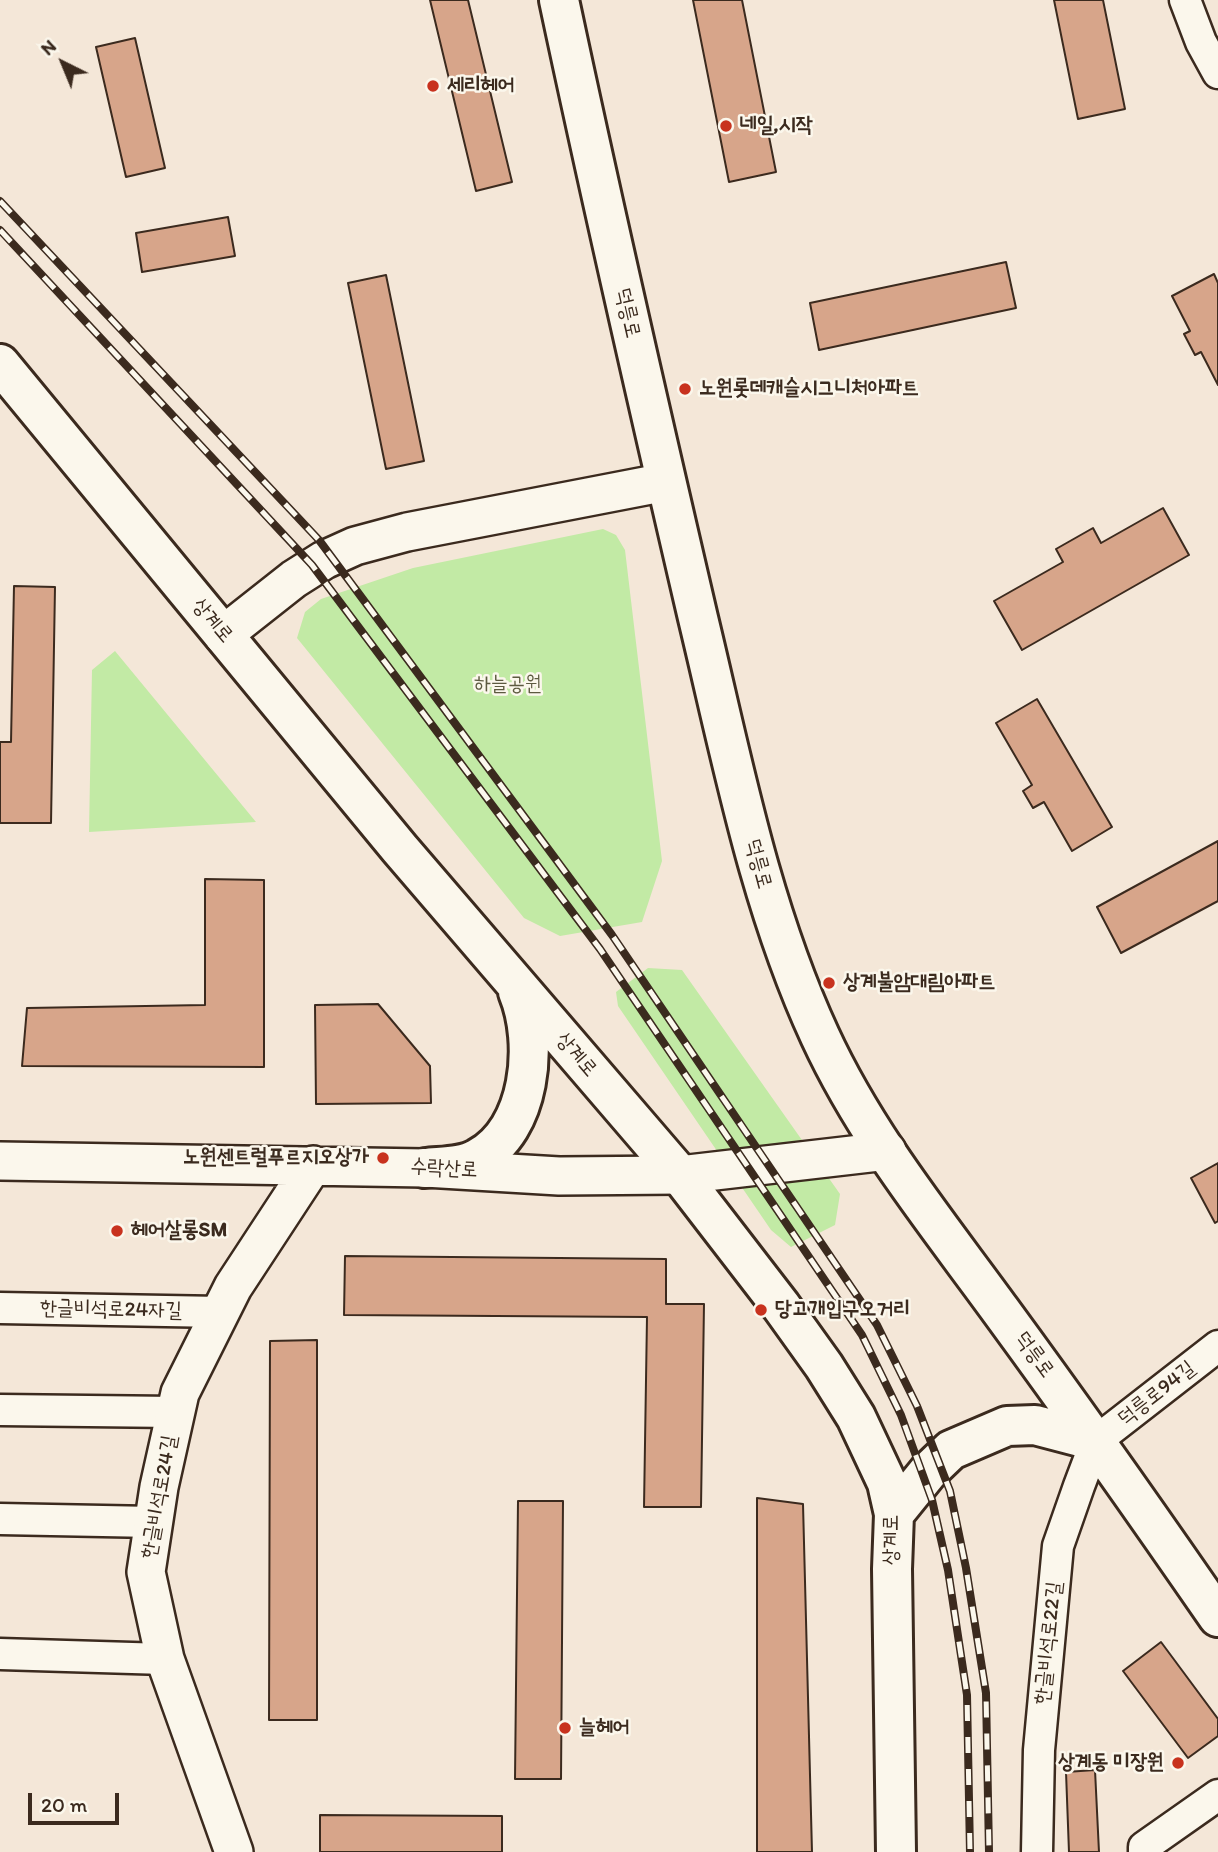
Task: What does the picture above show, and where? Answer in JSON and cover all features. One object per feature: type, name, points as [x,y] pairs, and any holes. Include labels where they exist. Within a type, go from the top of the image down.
[{"type":"main road","name":"덕릉로","points":[[559,0],[609,237],[762,881],[791,969],[820,1037],[847,1088],[887,1151],[1218,1616]]},
{"type":"main road","name":"상계로","points":[[0,364],[514,984],[680,1175],[781,1306],[824,1366],[856,1418],[887,1483],[894,1514],[892,1569],[896,1852]]},
{"type":"main road","points":[[425,1168],[466,1163],[478,1158],[505,1136],[516,1118],[530,1050],[524,1007],[514,984]]},
{"type":"main road","points":[[894,1514],[928,1472],[951,1450],[1007,1426],[1035,1425],[1096,1441]]},
{"type":"street","points":[[1185,0],[1200,42],[1218,73]]},
{"type":"street","points":[[223,635],[294,579],[324,560],[355,546],[407,532],[667,482]]},
{"type":"street","name":"수락산로","points":[[0,1161],[425,1168],[559,1176],[680,1175],[887,1151]]},
{"type":"street","name":"한글비석로24길","points":[[234,1852],[165,1659],[146,1572],[180,1393],[233,1287],[313,1165]]},
{"type":"street","name":"한글비석로24자길","points":[[0,1308],[221,1312]]},
{"type":"street","name":"덕릉로94길","points":[[1096,1441],[1218,1346]]},
{"type":"street","points":[[0,1410],[176,1412]]},
{"type":"street","name":"한글비석로22길","points":[[1037,1852],[1039,1750],[1058,1546],[1096,1441]]},
{"type":"street","points":[[0,1519],[154,1522]]},
{"type":"street","points":[[0,1654],[165,1659]]},
{"type":"street","points":[[1144,1852],[1144,1847],[1218,1795]]},
{"type":"green space","name":"하늘공원","points":[[603,529],[616,535],[625,550],[662,861],[642,922],[560,936],[524,918],[297,638],[305,612],[321,599],[413,568]]},
{"type":"green space","points":[[115,651],[256,822],[89,832],[92,670]]},
{"type":"green space","points":[[648,968],[682,970],[840,1194],[835,1225],[791,1247],[771,1230],[618,1006],[616,992]]},
{"type":"building","points":[[430,0],[468,0],[512,182],[476,191]]},
{"type":"building","points":[[693,0],[742,0],[776,172],[729,182]]},
{"type":"building","points":[[1054,0],[1103,0],[1125,109],[1078,119]]},
{"type":"building","points":[[135,38],[165,168],[126,177],[96,47]]},
{"type":"building","points":[[228,217],[235,256],[142,272],[136,233]]},
{"type":"building","points":[[1006,262],[1016,308],[819,350],[810,303]]},
{"type":"building","points":[[1214,274],[1218,283],[1218,385],[1201,352],[1195,355],[1184,334],[1190,331],[1172,296]]},
{"type":"building","points":[[386,275],[424,461],[386,469],[348,283]]},
{"type":"building","points":[[1163,508],[1189,555],[1022,650],[994,601],[1063,562],[1056,549],[1093,528],[1101,543]]},
{"type":"building","points":[[14,586],[55,587],[51,823],[0,823],[0,742],[11,742]]},
{"type":"building","points":[[1037,699],[1112,827],[1072,851],[1044,802],[1033,808],[1023,791],[1032,785],[996,723]]},
{"type":"building","points":[[1218,841],[1218,901],[1121,953],[1097,907]]},
{"type":"building","points":[[205,879],[264,880],[264,1067],[22,1066],[27,1008],[205,1005]]},
{"type":"building","points":[[378,1004],[430,1066],[431,1103],[316,1104],[315,1005]]},
{"type":"building","points":[[1218,1163],[1218,1221],[1215,1223],[1191,1178]]},
{"type":"building","points":[[345,1256],[666,1259],[666,1304],[704,1304],[701,1507],[644,1507],[647,1317],[344,1315]]},
{"type":"building","points":[[317,1340],[317,1720],[269,1720],[270,1341]]},
{"type":"building","points":[[757,1498],[803,1504],[812,1852],[757,1852]]},
{"type":"building","points":[[518,1501],[563,1501],[561,1779],[515,1779]]},
{"type":"building","points":[[1161,1642],[1218,1719],[1218,1736],[1188,1758],[1123,1671]]},
{"type":"building","points":[[1095,1770],[1099,1852],[1069,1852],[1066,1772]]},
{"type":"building","points":[[320,1815],[502,1816],[502,1852],[320,1852]]},
{"type":"railway","points":[[0,201],[319,540],[612,935],[877,1325],[917,1406],[950,1491],[966,1568],[986,1693],[989,1852]]},
{"type":"railway","points":[[0,230],[312,565],[600,949],[862,1335],[901,1415],[932,1500],[948,1570],[967,1695],[970,1852]]},
{"type":"place","name":"세리헤어","points":[[433,86]]},
{"type":"place","name":"네일,시작","points":[[726,126]]},
{"type":"place","name":"노원롯데캐슬시그니처아파트","points":[[685,389]]},
{"type":"place","name":"상계불암대림아파트","points":[[829,983]]},
{"type":"place","name":"노원센트럴푸르지오상가","points":[[383,1158]]},
{"type":"place","name":"헤어살롱SM","points":[[117,1231]]},
{"type":"place","name":"당고개입구오거리","points":[[761,1310]]},
{"type":"place","name":"늘헤어","points":[[565,1728]]},
{"type":"place","name":"상계동 미장원","points":[[1178,1763]]}]
